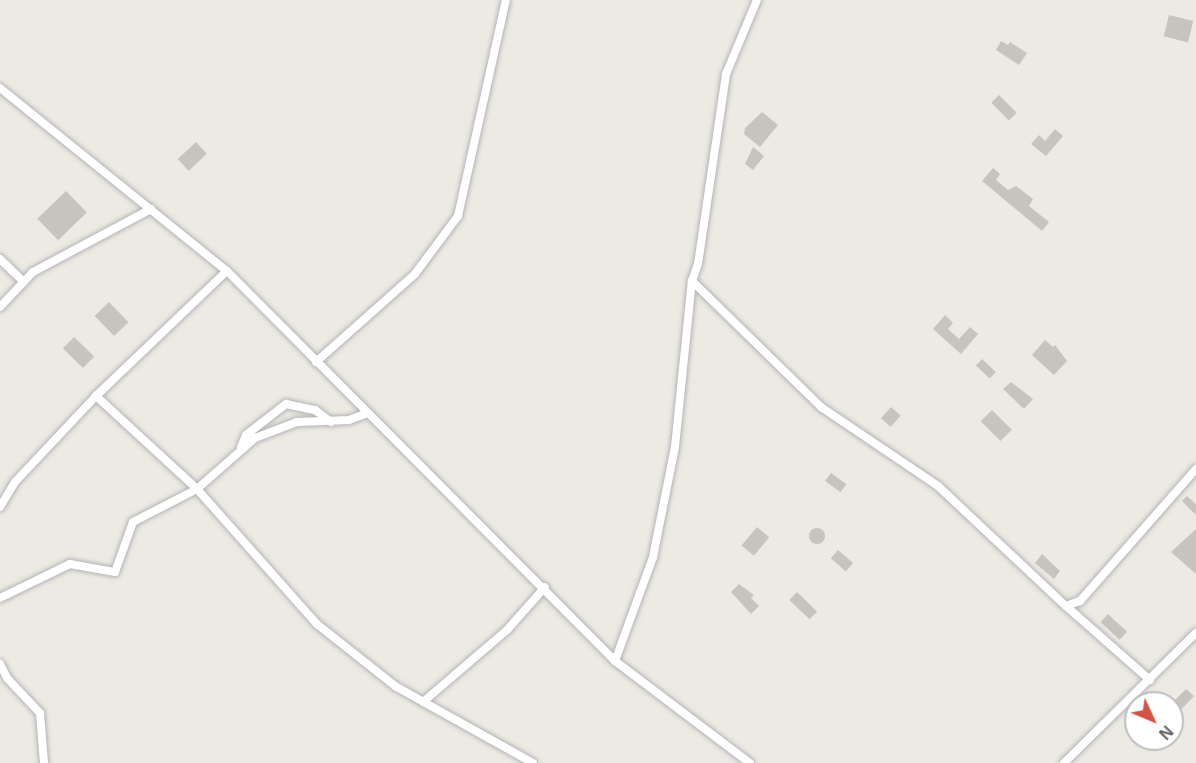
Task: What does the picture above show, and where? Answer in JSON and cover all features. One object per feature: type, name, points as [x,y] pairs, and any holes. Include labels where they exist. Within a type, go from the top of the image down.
[{"type":"street","points":[[316,362],[416,274],[458,216],[506,0]]},
{"type":"street","points":[[615,661],[658,535],[675,447],[692,281],[698,264],[726,74],[757,0]]},
{"type":"street","points":[[0,88],[227,271],[367,413],[545,587],[615,661],[750,763]]},
{"type":"street","points":[[0,307],[33,272],[151,209]]},
{"type":"street","points":[[0,259],[24,282]]},
{"type":"street","points":[[0,507],[15,482],[96,396],[227,271]]},
{"type":"street","points":[[692,281],[821,407],[938,486],[1149,680]]},
{"type":"street","points":[[96,396],[196,489],[317,624],[395,686],[533,763]]},
{"type":"street","points":[[241,447],[246,435],[286,404],[315,410],[332,422]]},
{"type":"street","points":[[0,598],[70,564],[115,573],[133,522],[196,489],[241,447],[297,422],[332,422],[367,413]]},
{"type":"street","points":[[1066,606],[1080,601],[1196,469]]},
{"type":"street","points":[[423,702],[507,630],[545,587]]},
{"type":"street","points":[[1064,763],[1196,633]]},
{"type":"street","points":[[0,664],[7,678],[40,713],[44,763]]},
{"type":"building","points":[[1169,15],[1193,21],[1188,42],[1164,36]]},
{"type":"building","points":[[1001,41],[1008,45],[1010,42],[1027,53],[1019,65],[996,50]]},
{"type":"building","points":[[999,95],[1017,113],[1009,120],[991,103]]},
{"type":"building","points":[[762,112],[778,125],[760,147],[744,134],[745,128]]},
{"type":"building","points":[[1055,129],[1063,136],[1046,156],[1031,144],[1039,135],[1045,141]]},
{"type":"building","points":[[196,142],[207,154],[189,171],[178,159]]},
{"type":"building","points":[[753,147],[764,156],[753,170],[745,164]]},
{"type":"building","points":[[993,168],[1000,174],[996,180],[1008,190],[1016,186],[1033,199],[1029,206],[1049,222],[1042,231],[982,181]]},
{"type":"building","points":[[66,191],[87,213],[58,240],[37,219]]},
{"type":"building","points":[[109,302],[128,322],[114,336],[95,316]]},
{"type":"building","points":[[945,315],[953,323],[948,329],[959,339],[970,327],[978,334],[961,354],[933,329]]},
{"type":"building","points":[[74,337],[94,356],[83,368],[63,349]]},
{"type":"building","points":[[1045,340],[1053,347],[1055,345],[1067,361],[1054,375],[1032,355]]},
{"type":"building","points":[[982,359],[996,372],[990,379],[976,366]]},
{"type":"building","points":[[1011,382],[1033,399],[1024,409],[1003,389]]},
{"type":"building","points":[[891,407],[901,416],[891,427],[881,418]]},
{"type":"building","points":[[992,410],[1012,430],[1000,441],[981,421]]},
{"type":"building","points":[[831,473],[846,484],[840,492],[825,481]]},
{"type":"building","points":[[1187,496],[1196,504],[1196,515],[1182,501]]},
{"type":"building","points":[[757,527],[769,537],[754,556],[742,545]]},
{"type":"building","points":[[814,528],[820,528],[825,536],[823,542],[814,544],[809,539],[809,533]]},
{"type":"building","points":[[1196,529],[1196,574],[1171,552]]},
{"type":"building","points":[[838,550],[853,563],[846,571],[831,558]]},
{"type":"building","points":[[1042,554],[1060,571],[1054,579],[1035,563]]},
{"type":"building","points":[[739,584],[754,595],[751,598],[759,606],[751,614],[731,592]]},
{"type":"building","points":[[797,592],[817,611],[810,619],[789,600]]},
{"type":"building","points":[[1108,614],[1127,632],[1120,640],[1100,622]]},
{"type":"building","points":[[1186,689],[1194,696],[1184,706]]}]
